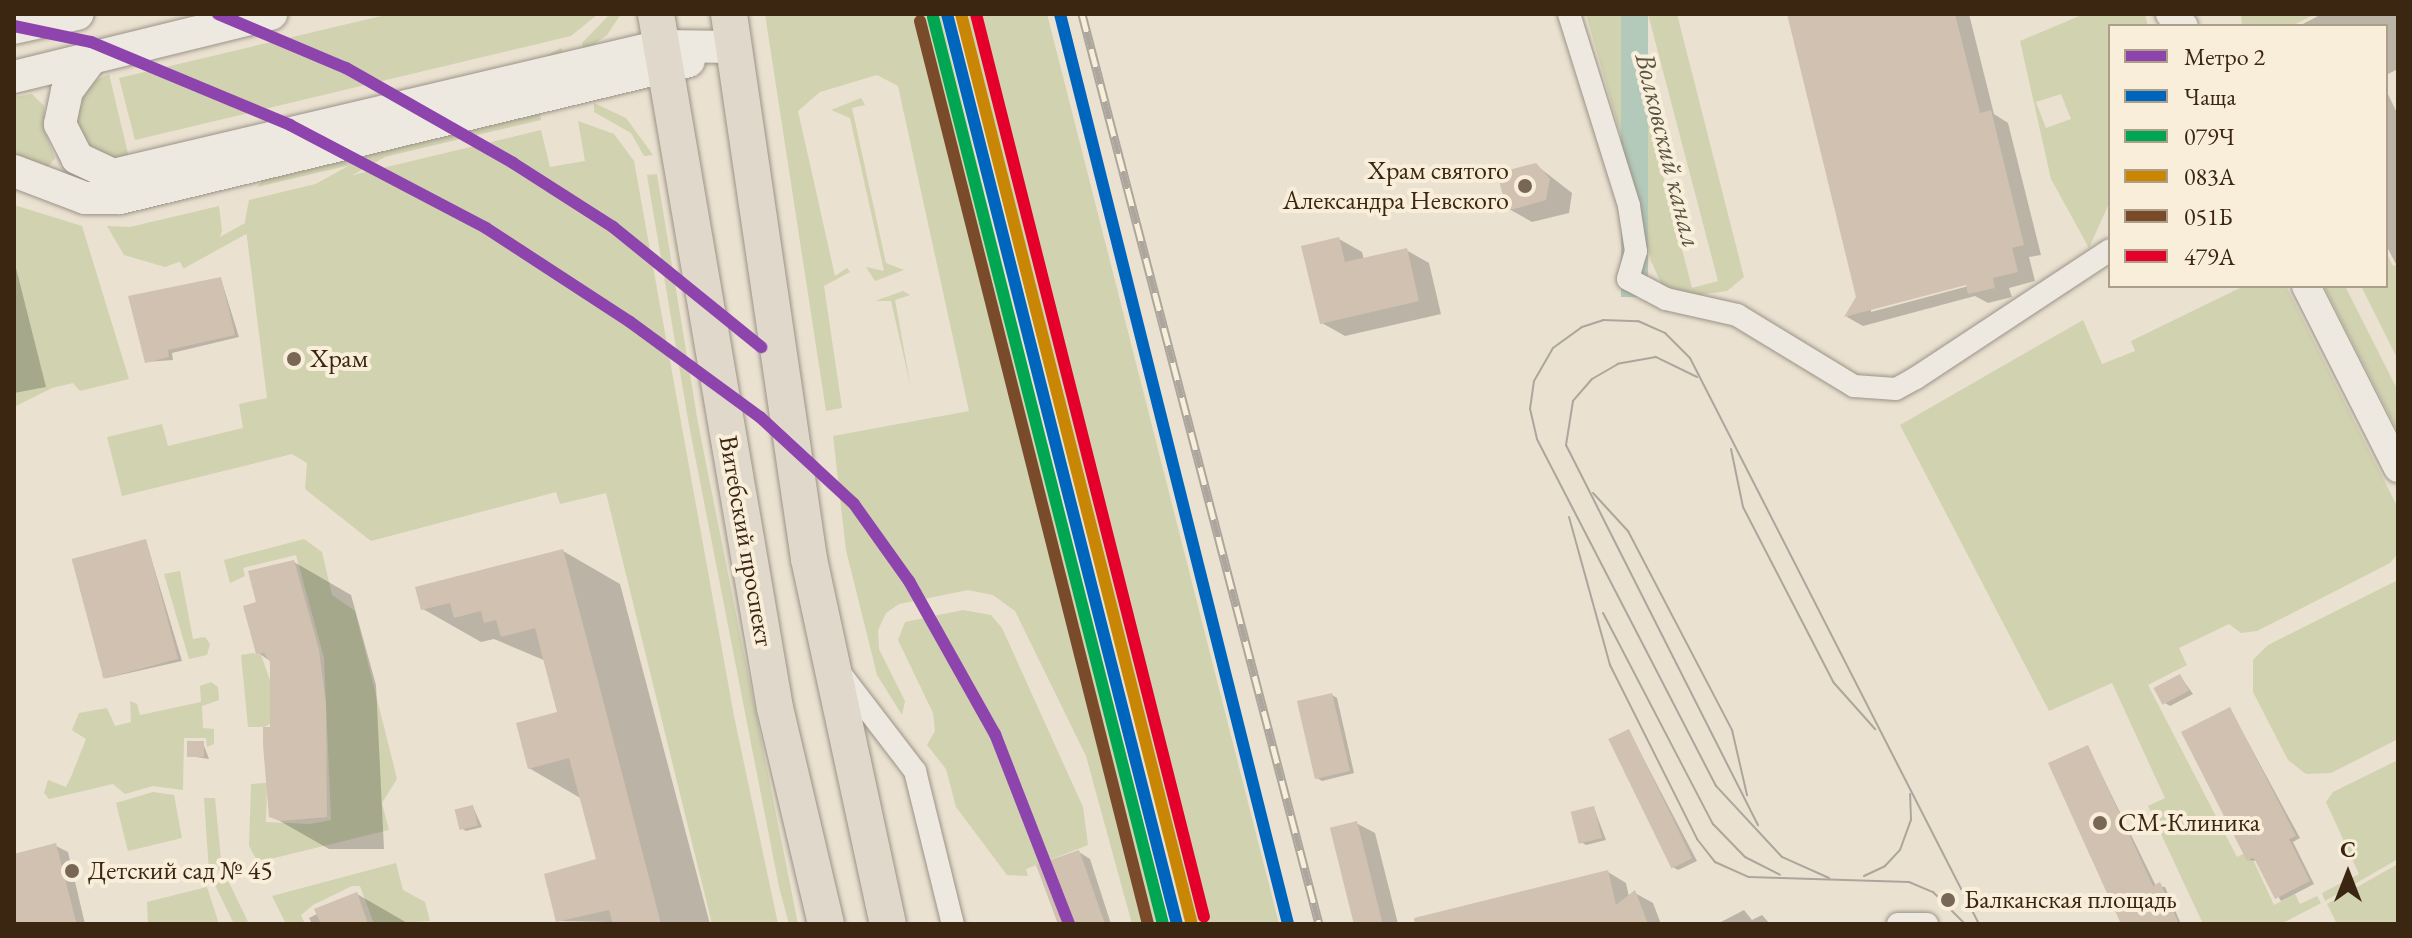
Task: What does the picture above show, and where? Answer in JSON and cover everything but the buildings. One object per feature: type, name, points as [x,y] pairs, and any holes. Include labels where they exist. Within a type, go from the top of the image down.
[{"type":"main road","points":[[14,28],[77,14]]},
{"type":"main road","points":[[14,77],[271,14]]},
{"type":"main road","points":[[93,56],[64,96],[60,124],[77,158],[113,175],[661,43],[732,30],[827,656],[888,924]]},
{"type":"main road","points":[[14,171],[85,198],[120,198],[661,43]]},
{"type":"main road","name":"Витебский проспект","points":[[661,43],[775,708],[826,924]]},
{"type":"street","points":[[1569,14],[1629,206],[1636,251],[1628,279],[1666,299],[1737,315],[1854,386],[1896,389],[2108,251]]},
{"type":"street","points":[[2307,288],[2398,468]]},
{"type":"street","points":[[827,656],[915,771],[953,924]]},
{"type":"street","points":[[1898,924],[1927,924]]},
{"type":"shaded area","points":[[390,14],[598,14],[571,36],[135,140],[119,78]]},
{"type":"shaded area","points":[[610,14],[621,14],[607,35],[585,51],[582,43]]},
{"type":"shaded area","points":[[765,14],[940,14],[1166,924],[1132,924],[1086,756],[1015,611],[993,595],[968,590],[899,604],[886,613],[878,630],[879,649],[905,701],[902,715],[877,675],[846,550],[833,436],[969,411],[898,86],[877,75],[820,92],[798,111],[835,276],[847,268],[850,272],[824,286],[842,408],[826,411]]},
{"type":"shaded area","points":[[964,14],[1047,14],[1279,924],[1185,924]]},
{"type":"shaded area","points":[[1586,14],[1621,14],[1692,288],[1718,281],[1648,14],[1677,14],[1744,277],[1727,291],[1691,296],[1662,285],[1651,261],[1641,206]]},
{"type":"shaded area","points":[[2084,14],[2145,14],[2148,24],[2108,24],[2108,205],[2089,248],[2051,179],[2020,41]],"holes":[[[2061,94],[2071,119],[2046,128],[2036,102]]]},
{"type":"shaded area","points":[[2241,14],[2315,14],[2296,24],[2242,24]]},
{"type":"shaded area","points":[[561,48],[566,57],[184,269],[179,260]]},
{"type":"shaded area","points":[[109,74],[130,162],[95,155],[75,128],[77,103],[90,83]]},
{"type":"shaded area","points":[[32,94],[44,106],[46,135],[55,158],[47,169],[14,156],[14,97]]},
{"type":"shaded area","points":[[861,98],[865,105],[852,108],[886,263],[904,270],[875,281],[866,267],[884,271],[850,118],[831,110]]},
{"type":"shaded area","points":[[594,103],[626,118],[653,155],[644,156],[631,133],[594,112]]},
{"type":"shaded area","points":[[539,110],[541,120],[257,187],[264,179]]},
{"type":"shaded area","points":[[578,121],[614,134],[634,161],[734,716],[778,924],[712,924],[606,493],[560,504],[556,492],[371,541],[305,489],[307,463],[292,454],[122,496],[107,437],[162,424],[168,446],[243,428],[239,404],[267,398],[245,221],[249,200],[541,130],[550,167],[585,161]]},
{"type":"shaded area","points":[[657,174],[698,423],[798,924],[789,924],[779,887],[689,425],[647,175]]},
{"type":"shaded area","points":[[14,205],[82,226],[129,379],[80,391],[73,383],[52,388],[14,407]]},
{"type":"shaded area","points":[[219,206],[222,230],[217,248],[165,267],[124,255],[107,226],[130,227]]},
{"type":"shaded area","points":[[2388,256],[2393,266],[2398,264],[2398,360],[2362,288],[2388,288]]},
{"type":"shaded area","points":[[2240,288],[2287,288],[2398,508],[2398,553],[2390,563],[2257,631],[2241,633],[2229,624],[2179,648],[2187,665],[2148,685],[2237,857],[2249,851],[2274,905],[2295,894],[2300,904],[2317,896],[2321,903],[2281,924],[2203,924],[2148,806],[2165,798],[2112,683],[2049,711],[1900,425],[2083,320],[2102,364],[2135,351],[2131,341]]},
{"type":"shaded area","points":[[2325,288],[2346,288],[2398,391],[2398,432]]},
{"type":"shaded area","points":[[903,291],[910,295],[895,300],[911,388],[891,301],[875,301]]},
{"type":"shaded area","points":[[304,539],[322,552],[332,595],[355,611],[397,779],[382,803],[389,830],[258,862],[249,846],[251,784],[267,783],[266,822],[310,824],[331,820],[324,658],[296,555],[243,568],[245,576],[230,583],[224,560]]},
{"type":"shaded area","points":[[180,571],[193,639],[205,637],[210,644],[207,655],[189,659],[164,574]]},
{"type":"shaded area","points":[[2398,580],[2398,739],[2331,773],[2306,774],[2288,760],[2253,692],[2253,660],[2268,645]]},
{"type":"shaded area","points":[[963,610],[991,615],[1002,628],[1083,807],[1088,845],[1026,869],[1028,876],[1007,875],[956,807],[946,769],[927,745],[935,731],[933,713],[898,640],[905,622]]},
{"type":"shaded area","points":[[241,655],[261,655],[271,683],[270,724],[264,727],[248,727]]},
{"type":"shaded area","points":[[211,682],[218,687],[219,700],[202,706],[203,728],[214,729],[214,744],[207,747],[206,738],[184,738],[183,790],[153,786],[125,794],[113,784],[49,799],[44,793],[48,780],[66,787],[71,777],[86,739],[72,730],[79,713],[107,708],[115,726],[131,722],[130,701],[137,704],[140,715],[201,702],[200,686]]},
{"type":"shaded area","points":[[2398,760],[2398,859],[2325,901],[2322,893],[2359,874],[2326,802],[2333,792]]},
{"type":"shaded area","points":[[153,792],[174,795],[182,838],[128,851],[116,803]]},
{"type":"shaded area","points":[[204,798],[215,798],[222,870],[209,872]]},
{"type":"shaded area","points":[[396,863],[403,890],[425,902],[430,921],[374,924],[360,886],[352,886],[313,905],[301,915],[305,924],[286,924],[272,896]]},
{"type":"shaded area","points":[[2398,864],[2398,924],[2337,924],[2327,904]]},
{"type":"shaded area","points":[[225,874],[249,924],[234,924],[211,877]]},
{"type":"shaded area","points":[[207,887],[219,924],[148,924],[147,902]]},
{"type":"water","points":[[1621,14],[1648,14],[1648,297],[1621,297]]},
{"type":"tram line","points":[[1829,878],[1782,857],[1716,786],[1537,439],[1530,409],[1534,381],[1553,348],[1582,327],[1603,320],[1638,321],[1665,333],[1690,358],[1979,924]]},
{"type":"tram line","points":[[1697,377],[1656,357],[1618,364],[1592,379],[1573,401],[1566,445],[1758,825]]},
{"type":"tram line","points":[[1731,449],[1743,507],[1834,683],[1875,729]]},
{"type":"tram line","points":[[1593,493],[1628,531],[1732,730],[1747,795]]},
{"type":"tram line","points":[[1569,517],[1610,665],[1697,839],[1715,862],[1749,877],[1909,882],[1933,892],[1965,924]]},
{"type":"tram line","points":[[1603,613],[1713,824],[1745,857],[1780,875]]},
{"type":"tram line","points":[[1864,876],[1885,866],[1900,850],[1911,820],[1910,794]]},
{"type":"railway","points":[[1082,14],[1319,924]]},
{"type":"metro line","name":"2","points":[[218,14],[346,68],[513,163],[613,227],[761,347]]},
{"type":"metro line","name":"2","points":[[14,26],[91,42],[290,125],[486,228],[630,322],[760,417],[854,504],[909,581],[995,734],[1069,924]]},
{"type":"transit line","name":"Чаща","points":[[947,14],[1177,924]]},
{"type":"transit line","name":"083А","points":[[961,14],[1191,921]]},
{"type":"transit line","name":"479А","points":[[976,14],[1204,917]]},
{"type":"transit line","name":"Чаща","points":[[1060,14],[1288,924]]},
{"type":"transit line","name":"079Ч","points":[[933,17],[1163,924]]},
{"type":"transit line","name":"051Б","points":[[920,21],[1148,924]]},
{"type":"place","name":"Храм святого Александра Невского","points":[[1525,186]]},
{"type":"place","name":"Храм","points":[[294,359]]},
{"type":"place","name":"СМ-Клиника","points":[[2100,823]]},
{"type":"place","name":"Детский сад № 45","points":[[72,871]]},
{"type":"place","name":"Балканская площадь","points":[[1948,900]]},
{"type":"water label","name":"Волковский канал","points":[[1669,150]]}]
